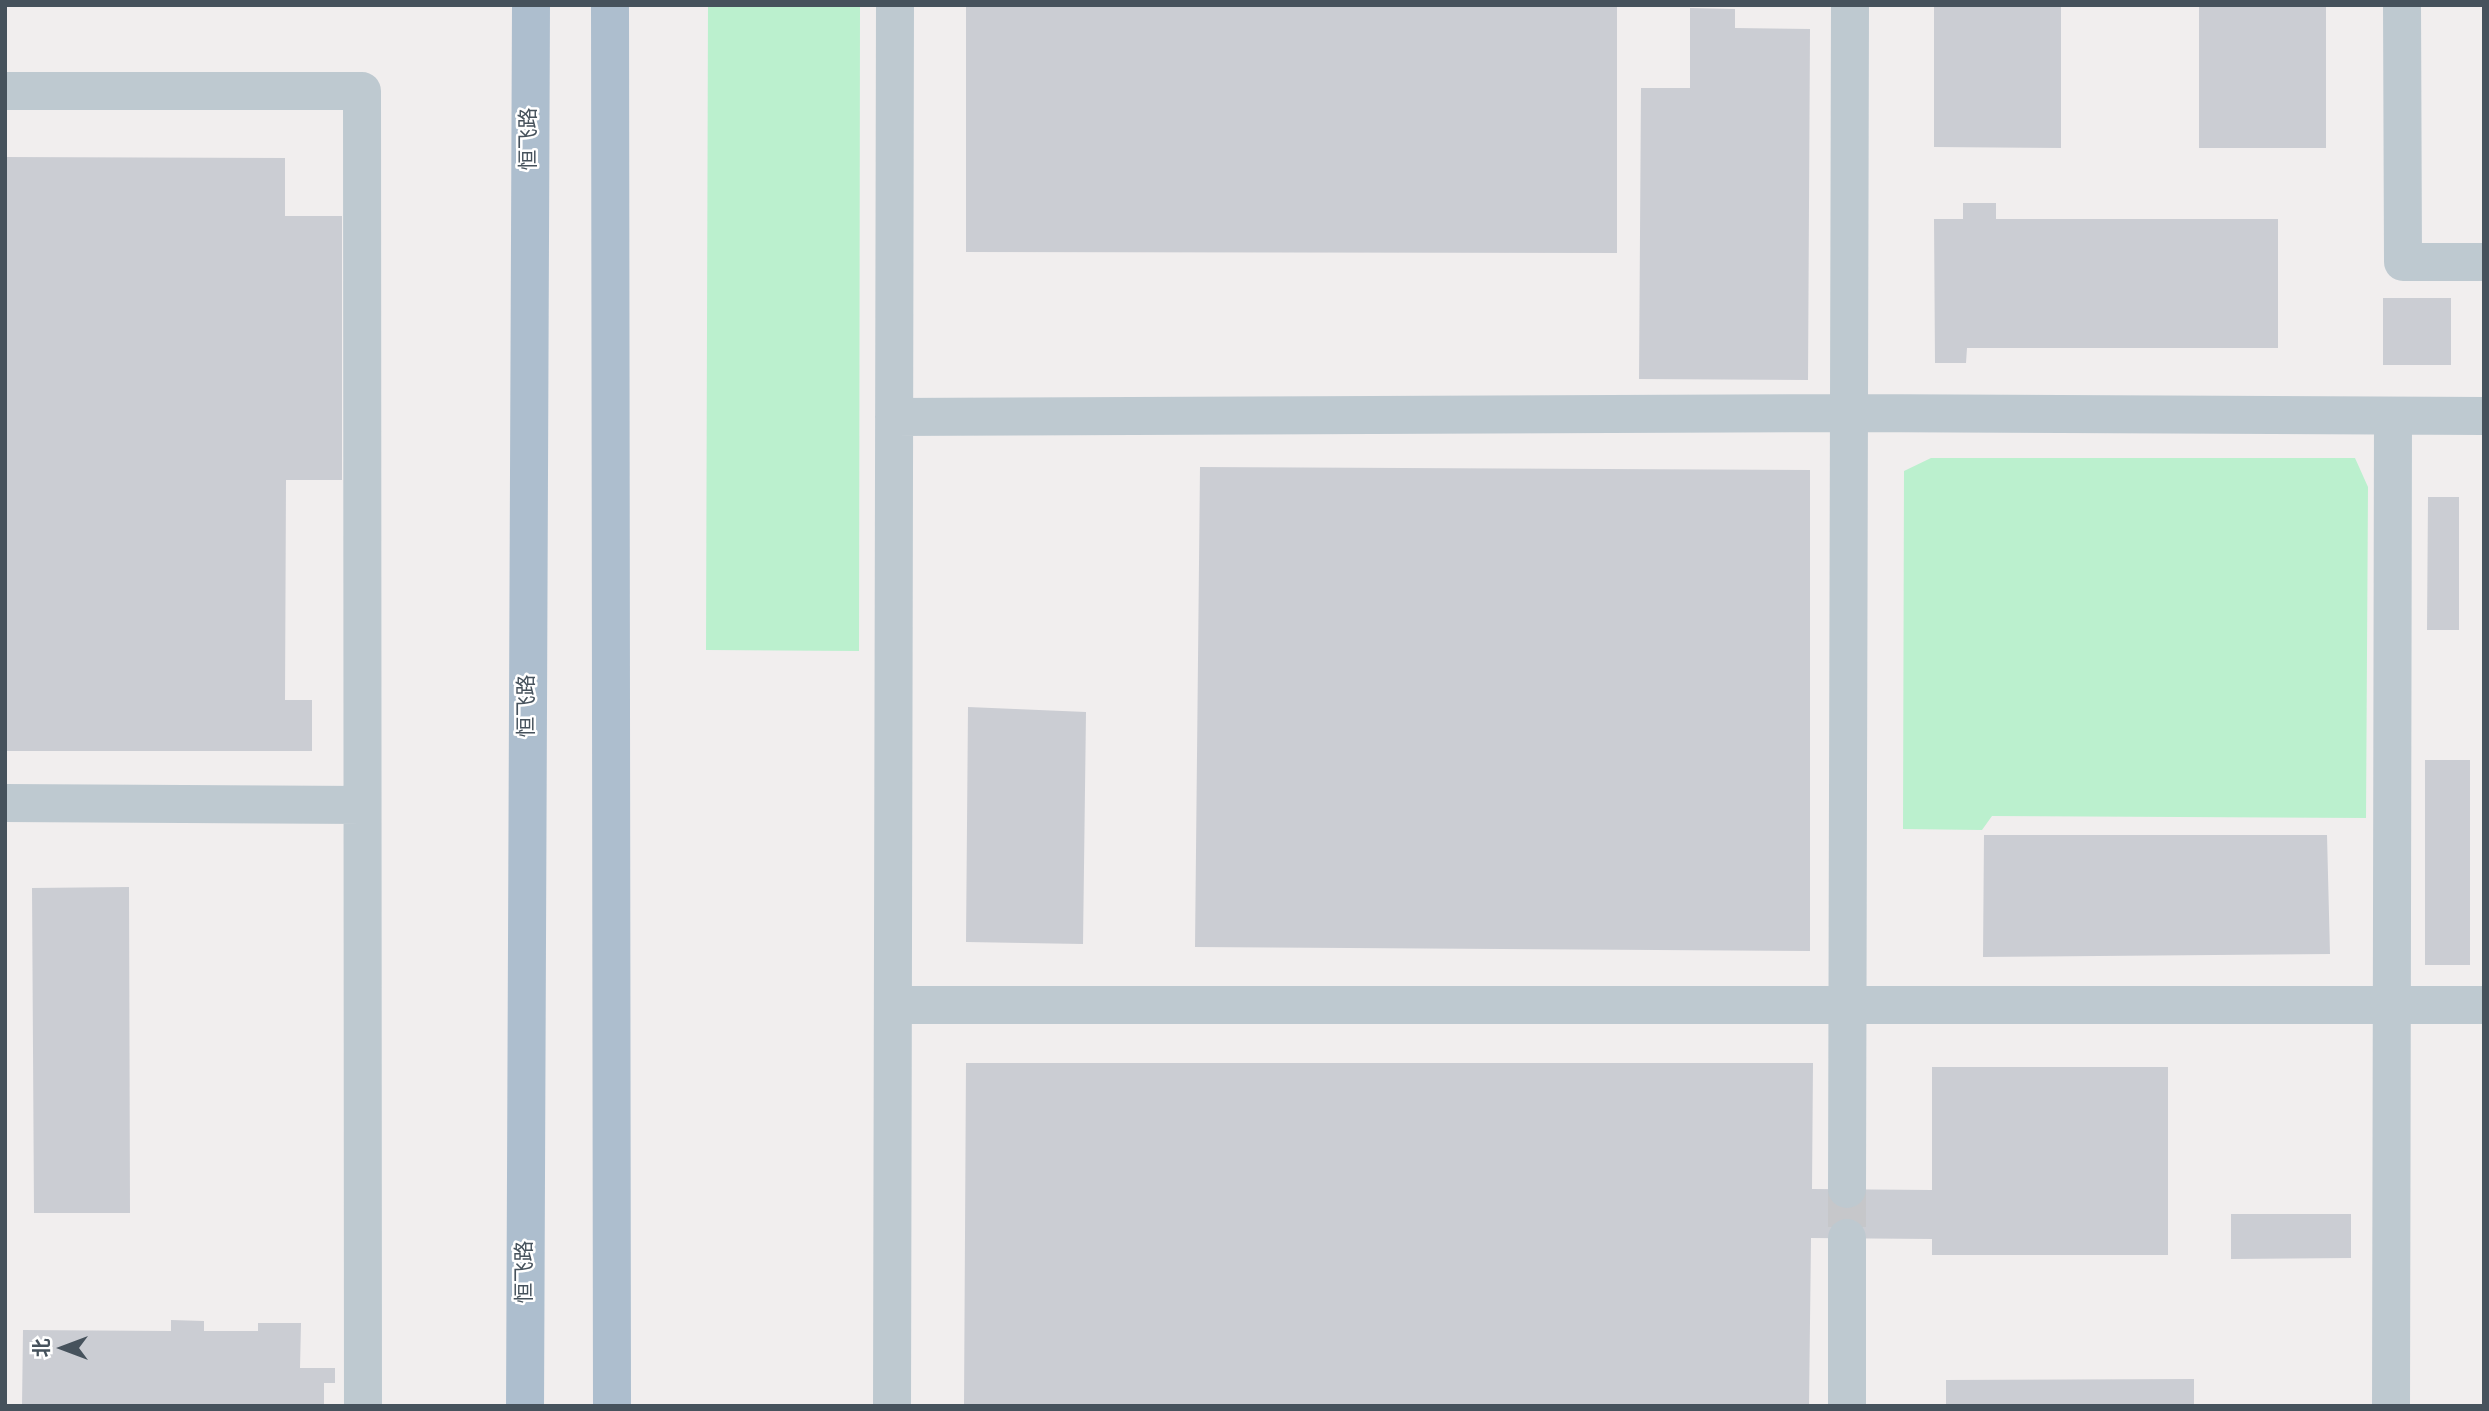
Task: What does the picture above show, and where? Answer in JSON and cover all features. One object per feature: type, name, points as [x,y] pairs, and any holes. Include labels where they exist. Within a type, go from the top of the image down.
[{"type":"main road","name":"恒飞路","points":[[525,1406],[531,5]]},
{"type":"main road","points":[[610,5],[612,1406]]},
{"type":"lane","points":[[892,1406],[895,5]]},
{"type":"lane","points":[[1847,1189],[1850,5]]},
{"type":"lane","points":[[2402,5],[2403,262],[2484,262]]},
{"type":"lane","points":[[5,91],[362,91],[363,1406]]},
{"type":"lane","points":[[894,416],[1849,413],[2484,416]]},
{"type":"lane","points":[[2391,1406],[2393,416]]},
{"type":"lane","points":[[5,803],[362,806]]},
{"type":"lane","points":[[893,1005],[2484,1005]]},
{"type":"lane","points":[[1847,1238],[1847,1406]]},
{"type":"green space","points":[[708,5],[860,5],[859,651],[706,650]]},
{"type":"green space","points":[[1931,458],[2355,458],[2368,487],[2366,818],[1992,816],[1982,830],[1903,829],[1904,471]]},
{"type":"building","points":[[966,5],[1617,5],[1617,253],[966,252]]},
{"type":"building","points":[[1934,5],[2061,5],[2061,148],[1934,147]]},
{"type":"building","points":[[2199,5],[2326,5],[2326,148],[2199,148]]},
{"type":"building","points":[[1690,8],[1735,9],[1735,28],[1810,29],[1808,380],[1639,379],[1641,88],[1690,88]]},
{"type":"building","points":[[5,157],[285,158],[285,216],[342,216],[342,480],[286,480],[285,700],[312,700],[312,751],[5,751]]},
{"type":"building","points":[[1963,203],[1996,203],[1996,219],[2278,219],[2278,348],[1967,348],[1966,363],[1935,363],[1934,219],[1963,219]]},
{"type":"building","points":[[2383,298],[2451,298],[2451,365],[2383,365]]},
{"type":"building","points":[[1200,467],[1810,470],[1810,951],[1195,947]]},
{"type":"building","points":[[2428,497],[2459,497],[2459,630],[2427,630]]},
{"type":"building","points":[[968,707],[1086,712],[1083,944],[966,942]]},
{"type":"building","points":[[2425,760],[2470,760],[2470,965],[2425,965]]},
{"type":"building","points":[[1984,835],[2327,835],[2330,954],[1983,957]]},
{"type":"building","points":[[129,887],[130,1213],[34,1213],[32,888]]},
{"type":"building","points":[[966,1063],[1813,1063],[1812,1189],[1932,1190],[1932,1067],[2168,1067],[2168,1255],[1932,1255],[1932,1239],[1811,1238],[1809,1406],[964,1406]]},
{"type":"building","points":[[2231,1214],[2351,1214],[2351,1258],[2231,1259]]},
{"type":"building","points":[[171,1320],[204,1321],[204,1331],[258,1331],[258,1323],[301,1323],[300,1368],[335,1368],[335,1383],[324,1383],[324,1406],[22,1406],[23,1330],[171,1331]]},
{"type":"building","points":[[2194,1379],[2194,1406],[1946,1406],[1946,1380]]},
{"type":"tunnel","points":[[1847,1189],[1847,1238]]}]
